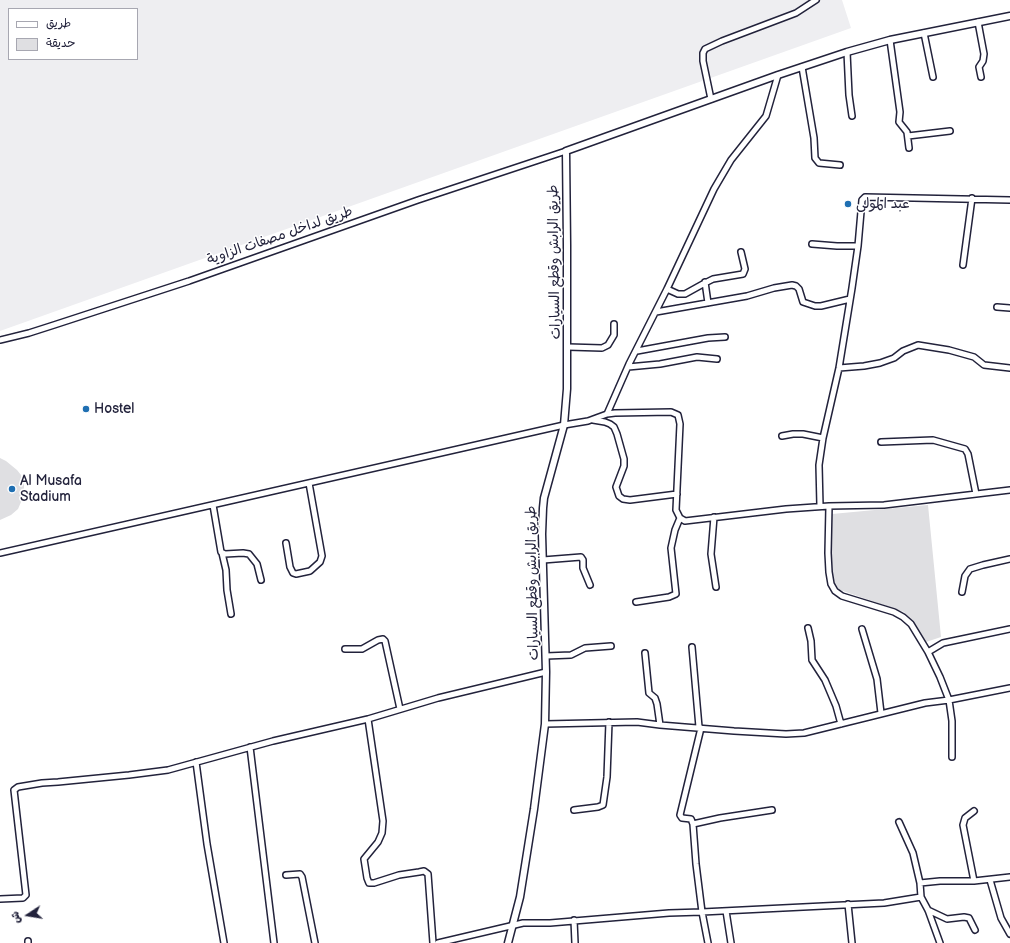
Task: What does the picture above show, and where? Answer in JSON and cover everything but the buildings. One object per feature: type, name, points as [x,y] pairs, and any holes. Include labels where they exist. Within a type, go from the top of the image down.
[{"type":"main road","points":[[566,151],[846,52],[890,40],[1010,16]]},
{"type":"main road","name":"طريق الرابش وقطع السيارات","points":[[508,943],[520,897],[545,724],[546,656],[542,529],[544,498],[564,425],[567,389],[566,151]]},
{"type":"street","points":[[710,99],[703,61],[705,49],[796,13],[816,0]]},
{"type":"street","points":[[978,22],[984,54],[983,61],[979,67],[981,77]]},
{"type":"street","points":[[924,33],[933,77]]},
{"type":"street","points":[[890,40],[900,112],[899,122],[907,130],[909,148]]},
{"type":"street","points":[[846,52],[852,116]]},
{"type":"street","points":[[802,67],[814,138],[815,158],[819,163],[840,165]]},
{"type":"street","points":[[607,414],[628,367],[656,312],[714,189],[731,160],[766,116],[778,75]]},
{"type":"street","points":[[908,136],[950,131]]},
{"type":"street","name":"طريق لداخل مصفات الزاوية","points":[[0,340],[42,329],[181,283],[418,200],[566,151]]},
{"type":"street","points":[[820,506],[819,465],[823,438],[839,368],[858,246],[862,200],[865,197],[972,198],[1010,200]]},
{"type":"street","points":[[962,265],[972,198]]},
{"type":"street","points":[[812,244],[858,246]]},
{"type":"street","points":[[667,289],[678,294],[686,294],[706,282],[717,278],[744,274],[745,269],[741,252]]},
{"type":"street","points":[[706,282],[708,303]]},
{"type":"street","points":[[656,312],[747,296],[774,288],[792,285],[796,286],[799,290],[803,302],[815,306],[821,306],[850,298]]},
{"type":"street","points":[[997,307],[1010,308]]},
{"type":"street","points":[[568,347],[602,348],[608,345],[614,334],[614,324]]},
{"type":"street","points":[[637,350],[708,338],[725,337]]},
{"type":"street","points":[[839,368],[880,363],[894,358],[907,349],[918,344],[974,357],[984,365],[1010,368]]},
{"type":"street","points":[[628,367],[660,364],[697,357],[717,359]]},
{"type":"street","points":[[0,553],[591,420],[607,414],[671,412],[678,415],[680,424],[676,513],[685,521],[751,512],[820,506],[884,505],[1010,490]]},
{"type":"street","points":[[591,420],[605,422],[610,424],[615,429],[624,459],[624,466],[616,487],[618,496],[630,500],[677,494]]},
{"type":"street","points":[[782,436],[803,434],[823,438]]},
{"type":"street","points":[[881,442],[933,440],[965,449],[968,454],[976,494]]},
{"type":"street","points":[[286,543],[290,568],[293,573],[296,574],[310,571],[320,562],[322,556],[309,483]]},
{"type":"street","points":[[213,505],[220,550],[226,570],[227,590],[231,614]]},
{"type":"street","points":[[829,506],[829,572],[831,584],[835,591],[842,596],[903,617],[911,624],[928,652],[949,700],[952,721],[952,757]]},
{"type":"street","points":[[714,517],[712,554],[716,587]]},
{"type":"street","points":[[636,602],[669,597],[676,594],[671,548],[675,530],[680,518]]},
{"type":"street","points":[[222,553],[249,554],[257,564],[261,580]]},
{"type":"street","points":[[543,560],[581,557],[583,560],[583,568],[590,585]]},
{"type":"street","points":[[962,592],[965,576],[970,569],[1010,560]]},
{"type":"street","points":[[808,628],[811,641],[812,660],[825,680],[836,706],[841,724]]},
{"type":"street","points":[[862,629],[877,679],[881,713]]},
{"type":"street","points":[[928,652],[943,642],[1010,629]]},
{"type":"street","points":[[345,649],[362,649],[378,640],[383,639],[385,641],[400,709]]},
{"type":"street","points":[[546,656],[571,655],[584,648],[611,646]]},
{"type":"street","points":[[692,647],[700,728],[680,815],[682,818],[691,819],[693,824],[702,912],[708,943]]},
{"type":"street","points":[[645,653],[649,693],[655,698],[658,704],[660,725]]},
{"type":"street","points":[[0,899],[23,898],[26,895],[14,790],[16,788],[42,783],[115,777],[168,770],[250,747],[368,718],[438,698],[546,672]]},
{"type":"street","points":[[545,724],[637,722],[786,734],[804,733],[925,703],[949,700],[1010,688]]},
{"type":"street","points":[[368,718],[383,821],[382,833],[378,842],[364,859],[367,878],[369,883],[398,875],[424,871],[428,874],[433,943]]},
{"type":"street","points":[[574,810],[603,805],[607,777],[610,722]]},
{"type":"street","points":[[250,747],[274,943]]},
{"type":"street","points":[[196,762],[207,844],[224,943]]},
{"type":"street","points":[[693,824],[772,810]]},
{"type":"street","points":[[974,811],[965,818],[963,825],[974,881]]},
{"type":"street","points":[[898,822],[913,853],[920,883],[921,897],[928,910],[940,943]]},
{"type":"street","points":[[286,875],[300,874],[302,877],[315,943]]},
{"type":"street","points":[[920,883],[990,880],[1010,877]]},
{"type":"street","points":[[990,880],[1001,918],[1010,934]]},
{"type":"street","points":[[438,943],[513,925],[669,913],[884,903],[921,897]]},
{"type":"street","points":[[848,904],[852,943]]},
{"type":"street","points":[[928,910],[947,919],[964,917],[969,918],[975,930]]},
{"type":"street","points":[[726,911],[732,943]]},
{"type":"street","points":[[574,920],[575,943]]},
{"type":"shaded area","points":[[0,0],[842,0],[851,28],[0,331]]},
{"type":"green space","name":"Al Musafa Stadium","points":[[0,458],[6,461],[21,475],[24,484],[24,495],[18,509],[11,515],[0,520]]},
{"type":"green space","points":[[928,505],[941,637],[926,642],[904,612],[840,590],[835,584],[831,568],[831,546],[832,514]]},
{"type":"place","name":"عبد المولى","points":[[848,204]]},
{"type":"place","name":"Hostel","points":[[86,409]]},
{"type":"place","name":"Al Musafa Stadium","points":[[12,489]]}]
